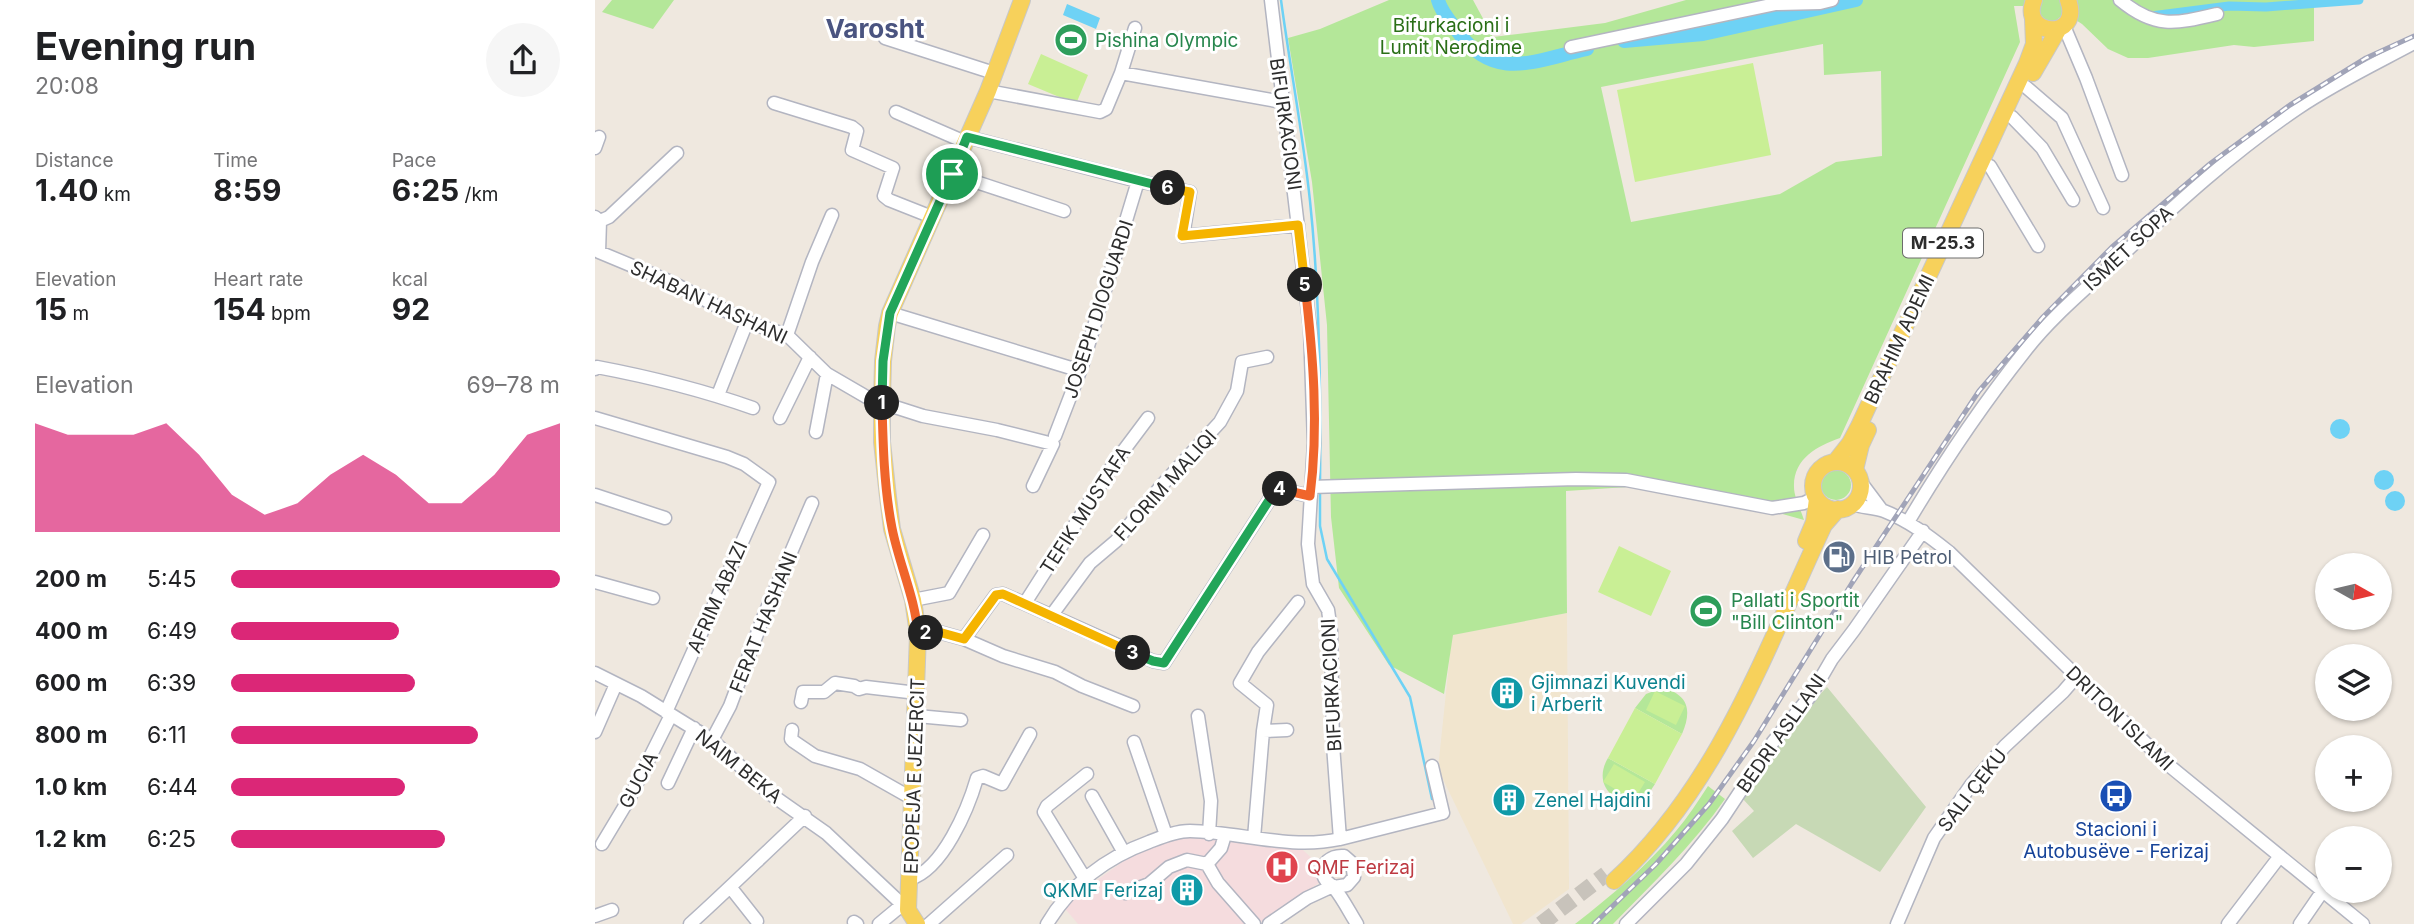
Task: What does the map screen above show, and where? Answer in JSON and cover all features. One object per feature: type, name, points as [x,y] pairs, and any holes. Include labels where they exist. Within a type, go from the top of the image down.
[{"type":"main road","name":"EPOPEJA E JEZERCIT","points":[[909,913],[918,634],[913,600],[892,529],[882,442],[883,361],[890,313],[988,91],[1022,0]]},
{"type":"main road","name":"BRAHIM ADEMI","points":[[2031,7],[2034,44],[2027,63],[1859,426],[1850,443],[1835,461],[1823,466],[1815,475],[1813,488],[1817,498],[1811,530],[1738,691],[1706,753],[1683,789],[1610,877],[1646,850],[1676,815],[1717,754],[1824,525],[1860,492],[1858,476],[1861,445],[2044,50],[2065,17],[2081,0]]},
{"type":"main road","name":"BRAHIM ADEMI","points":[[2031,7],[2043,28],[2065,17]]},
{"type":"main road","points":[[1835,461],[1847,464],[1858,476]]},
{"type":"main road","points":[[1817,498],[1826,507],[1845,507]]},
{"type":"street","name":"BIFURKACIONI","points":[[1271,0],[1310,328],[1315,489],[1308,544],[1313,584],[1328,610],[1331,631],[1333,745],[1340,839],[1335,858]]},
{"type":"street","points":[[1571,47],[1776,2],[1819,3],[1832,0]]},
{"type":"street","points":[[2120,0],[2145,18],[2168,23],[2217,14]]},
{"type":"street","points":[[2065,17],[2122,175]]},
{"type":"street","points":[[988,91],[1100,112],[1106,109],[1135,29]]},
{"type":"street","points":[[885,38],[994,74]]},
{"type":"street","name":"ISMET SOPA","points":[[1907,522],[1967,430],[2018,359],[2083,290],[2153,224],[2234,155],[2345,79],[2414,43]]},
{"type":"street","points":[[1121,73],[1282,102]]},
{"type":"street","points":[[2027,87],[2062,118],[2103,208]]},
{"type":"street","points":[[774,103],[852,127],[857,131],[852,150],[893,169],[884,196],[932,216]]},
{"type":"street","points":[[896,112],[966,140],[1190,192],[1182,236],[1298,225]]},
{"type":"street","points":[[2013,117],[2042,149],[2073,200]]},
{"type":"street","points":[[597,219],[609,217],[677,153]]},
{"type":"street","points":[[1990,166],[2038,246]]},
{"type":"street","points":[[952,174],[1064,211]]},
{"type":"street","name":"JOSEPH DIOGUARDI","points":[[1055,436],[1083,366],[1138,181]]},
{"type":"street","points":[[787,335],[812,262],[832,215]]},
{"type":"street","name":"SHABAN HASHANI","points":[[597,219],[599,252],[671,282],[747,322],[787,335],[827,374],[870,399],[923,416],[1053,443],[1033,486]]},
{"type":"street","points":[[890,313],[1071,368]]},
{"type":"street","points":[[718,395],[747,322]]},
{"type":"street","points":[[780,418],[810,357]]},
{"type":"street","name":"FLORIM MALIQI","points":[[1051,616],[1090,563],[1123,534],[1162,485],[1220,422],[1237,391],[1241,362],[1267,357]]},
{"type":"street","points":[[595,369],[597,367],[639,375],[718,395],[753,408]]},
{"type":"street","points":[[816,432],[827,374]]},
{"type":"street","name":"AFRIM ABAZI","points":[[595,418],[727,457],[744,464],[769,482],[669,714]]},
{"type":"street","name":"TEFIK MUSTAFA","points":[[1024,603],[1115,462],[1147,418]]},
{"type":"street","name":"DRITON ISLAMI","points":[[1858,476],[1881,509]]},
{"type":"street","points":[[964,639],[996,595],[1003,594],[1153,661],[1164,663],[1275,491],[1282,489],[1576,479],[1626,480],[1772,508],[1817,498]]},
{"type":"street","points":[[595,495],[665,518]]},
{"type":"street","name":"FERAT HASHANI","points":[[712,740],[730,706],[763,618],[812,503]]},
{"type":"street","name":"DRITON ISLAMI","points":[[1845,507],[1881,509],[1923,531],[1962,563],[2166,763],[2315,886]]},
{"type":"street","name":"BEDRI ASLLANI","points":[[1626,924],[1686,864],[1722,818],[1773,742],[1811,695],[1832,659],[1923,531]]},
{"type":"street","points":[[913,600],[949,593],[983,535]]},
{"type":"street","points":[[595,582],[653,598]]},
{"type":"street","points":[[1254,838],[1267,705],[1240,683],[1258,652],[1298,602]]},
{"type":"street","points":[[918,634],[935,631],[964,639],[1003,656],[1055,672],[1133,706]]},
{"type":"street","name":"NAIM BEKA","points":[[595,674],[712,740],[769,793],[826,833],[909,913]]},
{"type":"street","name":"SALI ÇEKU","points":[[1897,924],[1934,838],[1971,785],[2005,746],[2076,677]]},
{"type":"street","points":[[801,702],[803,692],[824,692],[835,683],[859,689],[866,687],[917,693]]},
{"type":"street","points":[[595,732],[616,684]]},
{"type":"street","name":"GUCIA","points":[[602,844],[629,799],[669,714]]},
{"type":"street","points":[[917,716],[961,720]]},
{"type":"street","points":[[1198,716],[1211,801],[1209,834]]},
{"type":"street","points":[[668,783],[694,729]]},
{"type":"street","points":[[792,730],[790,739],[815,756],[860,769],[913,799]]},
{"type":"street","points":[[1263,731],[1287,730]]},
{"type":"street","points":[[910,879],[926,872],[947,845],[972,797],[977,778],[983,776],[1002,784],[1030,734]]},
{"type":"street","points":[[1134,742],[1166,835]]},
{"type":"street","points":[[1047,924],[1059,904],[1084,877],[1123,851],[1166,835],[1192,831],[1307,844],[1340,839],[1443,813],[1432,766]]},
{"type":"street","points":[[1084,877],[1044,812],[1047,806],[1087,774]]},
{"type":"street","points":[[1092,796],[1123,851]]},
{"type":"street","points":[[689,924],[805,817]]},
{"type":"street","points":[[1207,864],[1221,848],[1225,835]]},
{"type":"street","points":[[1269,924],[1307,898],[1334,884],[1352,880],[1355,870],[1352,863],[1307,844]]},
{"type":"street","points":[[929,924],[1007,855]]},
{"type":"street","points":[[2228,924],[2280,856]]},
{"type":"street","points":[[1335,858],[1323,870],[1357,924]]},
{"type":"street","points":[[1125,893],[1149,884],[1169,867],[1187,860],[1207,864],[1218,883],[1254,924]]},
{"type":"street","points":[[731,888],[757,921]]},
{"type":"street","points":[[2301,924],[2315,903]]},
{"type":"street","name":"DRITON ISLAMI","points":[[2336,903],[2363,924]]},
{"type":"street","points":[[595,916],[612,910]]},
{"type":"street","points":[[879,924],[909,913]]},
{"type":"shaded area","points":[[1567,613],[1569,889],[1521,924],[1513,924],[1438,769],[1452,635]]},
{"type":"shaded area","points":[[1181,836],[1293,841],[1315,861],[1322,881],[1258,924],[1078,924],[1062,905],[1128,858]]},
{"type":"green space","points":[[612,0],[674,0],[653,29],[602,12]]},
{"type":"green space","name":"Bifurkacioni i Lumit Nerodime","points":[[1389,0],[1473,0],[1493,37],[1605,23],[1686,0],[2314,0],[2314,41],[2254,47],[2234,45],[2148,58],[2128,58],[2108,49],[2082,24],[2065,13],[2053,23],[2040,19],[2037,6],[2014,6],[2020,42],[1840,438],[1808,455],[1798,469],[1794,491],[1804,520],[1702,492],[1643,486],[1566,491],[1567,613],[1453,635],[1444,694],[1389,665],[1339,588],[1331,517],[1327,325],[1312,182],[1288,38],[1320,29]],"holes":[[[1823,44],[1824,75],[1881,71],[1882,156],[1836,162],[1780,194],[1631,222],[1601,87]]]},
{"type":"green space","points":[[1041,54],[1088,75],[1076,104],[1028,84]]},
{"type":"green space","points":[[1753,63],[1771,155],[1635,182],[1617,90]]},
{"type":"green space","points":[[1836,470],[1842,471],[1850,479],[1850,491],[1842,499],[1836,500],[1830,499],[1822,491],[1821,485],[1822,479],[1830,471]]},
{"type":"green space","points":[[1619,546],[1671,571],[1651,616],[1598,592]]},
{"type":"green space","points":[[1827,687],[1926,807],[1880,872],[1796,824],[1753,858],[1732,831],[1754,811],[1742,798],[1794,722]]},
{"type":"green space","points":[[1662,688],[1678,694],[1686,705],[1687,718],[1682,734],[1635,708],[1646,694]]},
{"type":"green space","points":[[1655,691],[1685,706],[1676,725],[1646,710]]},
{"type":"green space","points":[[1635,708],[1682,734],[1655,784],[1608,758]]},
{"type":"green space","points":[[1608,758],[1655,784],[1649,793],[1635,801],[1626,801],[1611,794],[1603,775]]},
{"type":"green space","points":[[1614,764],[1645,782],[1634,800],[1603,782]]},
{"type":"green space","points":[[1708,786],[1725,799],[1657,879],[1613,924],[1575,924],[1653,856],[1680,826]]},
{"type":"water","points":[[1067,4],[1100,18],[1096,29],[1063,15]]},
{"type":"water","name":"Pishina Olympic","points":[[1061,27],[1087,39],[1080,53],[1054,42]]},
{"type":"water","points":[[2340,419],[2347,422],[2350,429],[2347,436],[2340,439],[2333,436],[2330,429],[2333,422]]},
{"type":"water","points":[[2384,470],[2391,473],[2394,480],[2391,487],[2384,490],[2377,487],[2374,480],[2377,473]]},
{"type":"water","points":[[2395,491],[2402,494],[2405,501],[2402,508],[2395,511],[2388,508],[2385,501],[2388,494]]},
{"type":"waterway","points":[[1281,0],[1304,151],[1316,272],[1320,484]]},
{"type":"waterway","points":[[1438,0],[1441,9],[1472,48],[1487,58],[1502,63],[1534,62],[1587,49]]},
{"type":"waterway","points":[[1624,41],[1703,34],[1856,0]]},
{"type":"waterway","points":[[2151,16],[2229,6],[2266,7],[2359,0]]},
{"type":"waterway","points":[[1320,491],[1320,526],[1327,559],[1410,697],[1432,799]]},
{"type":"tunnel","points":[[1541,924],[1606,874]]},
{"type":"railway","points":[[1594,924],[1656,864],[1709,804],[1754,741],[1852,583],[1979,391],[2043,317],[2112,247],[2211,163],[2290,105],[2366,58],[2414,36]]},
{"type":"place","name":"Pishina Olympic","points":[[1071,40]]},
{"type":"place","name":"HIB Petrol","points":[[1839,557]]},
{"type":"place","name":"Pallati i Sportit \"Bill Clinton\"","points":[[1706,611]]},
{"type":"place","name":"Gjimnazi Kuvendi i Arberit","points":[[1507,693]]},
{"type":"place","name":"Stacioni i Autobusëve - Ferizaj","points":[[2116,796]]},
{"type":"place","name":"Zenel Hajdini","points":[[1509,800]]},
{"type":"place","name":"QMF Ferizaj","points":[[1282,867]]},
{"type":"place","name":"QKMF Ferizaj","points":[[1187,890]]},
{"type":"district","name":"Varosht","points":[[875,29]]},
{"type":"route","points":[[967,137],[1190,192],[1182,236],[1298,225],[1310,328],[1314,405],[1310,496],[1282,489],[1275,491],[1164,663],[1153,661],[1003,594],[996,595],[964,639],[935,631],[918,634],[917,615],[909,582],[892,529],[882,442],[883,361],[890,313],[952,174],[967,137]]}]
